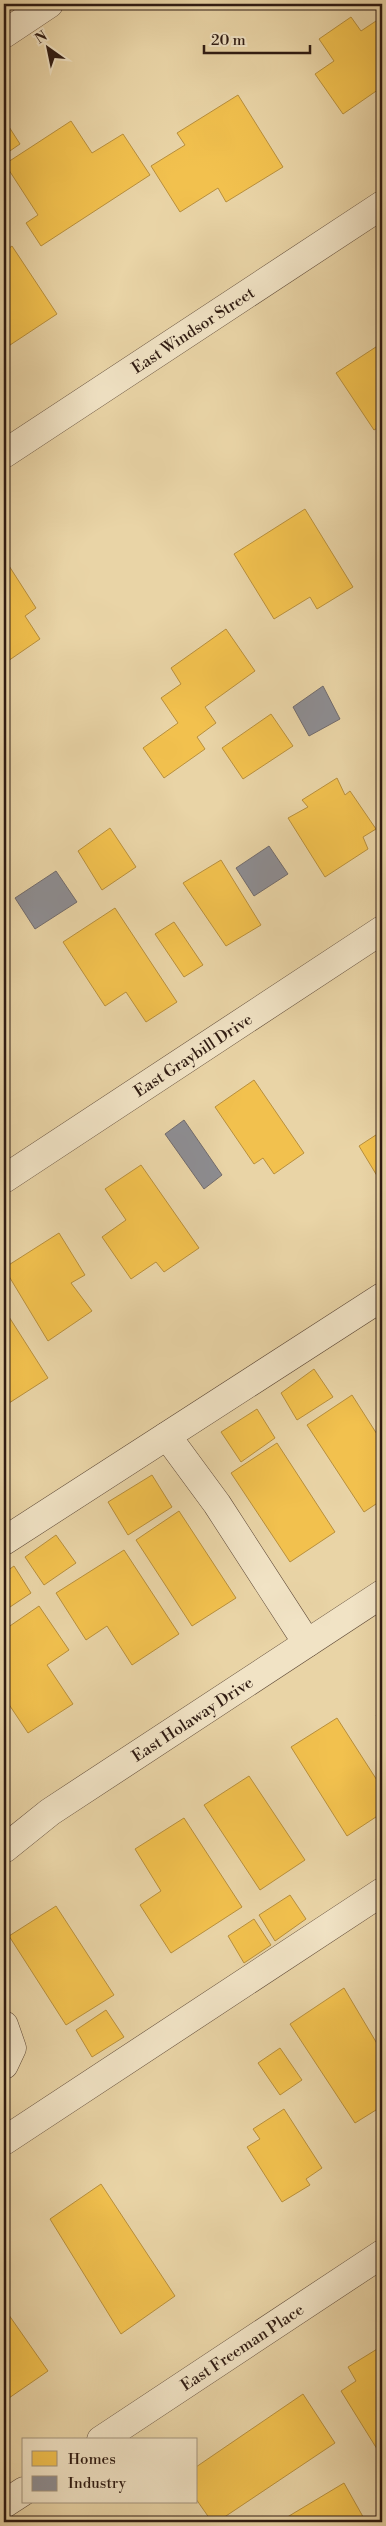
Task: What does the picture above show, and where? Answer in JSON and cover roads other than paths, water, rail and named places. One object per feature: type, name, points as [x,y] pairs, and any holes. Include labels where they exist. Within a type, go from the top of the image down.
[{"type":"street","points":[[4,34],[49,4]]},
{"type":"street","name":"East Windsor Street","points":[[4,454],[382,205]]},
{"type":"street","name":"East Graybill Drive","points":[[4,1179],[382,930]]},
{"type":"street","points":[[4,1542],[382,1297]]},
{"type":"street","points":[[167,1436],[218,1504],[307,1643]]},
{"type":"street","name":"East Holaway Drive","points":[[4,1849],[50,1812],[382,1594]]},
{"type":"street","points":[[4,2141],[382,1892]]},
{"type":"street","points":[[4,2025],[12,2048],[4,2065]]},
{"type":"street","name":"East Freeman Place","points":[[104,2438],[382,2254]]},
{"type":"street","points":[[4,2504],[22,2492]]}]
